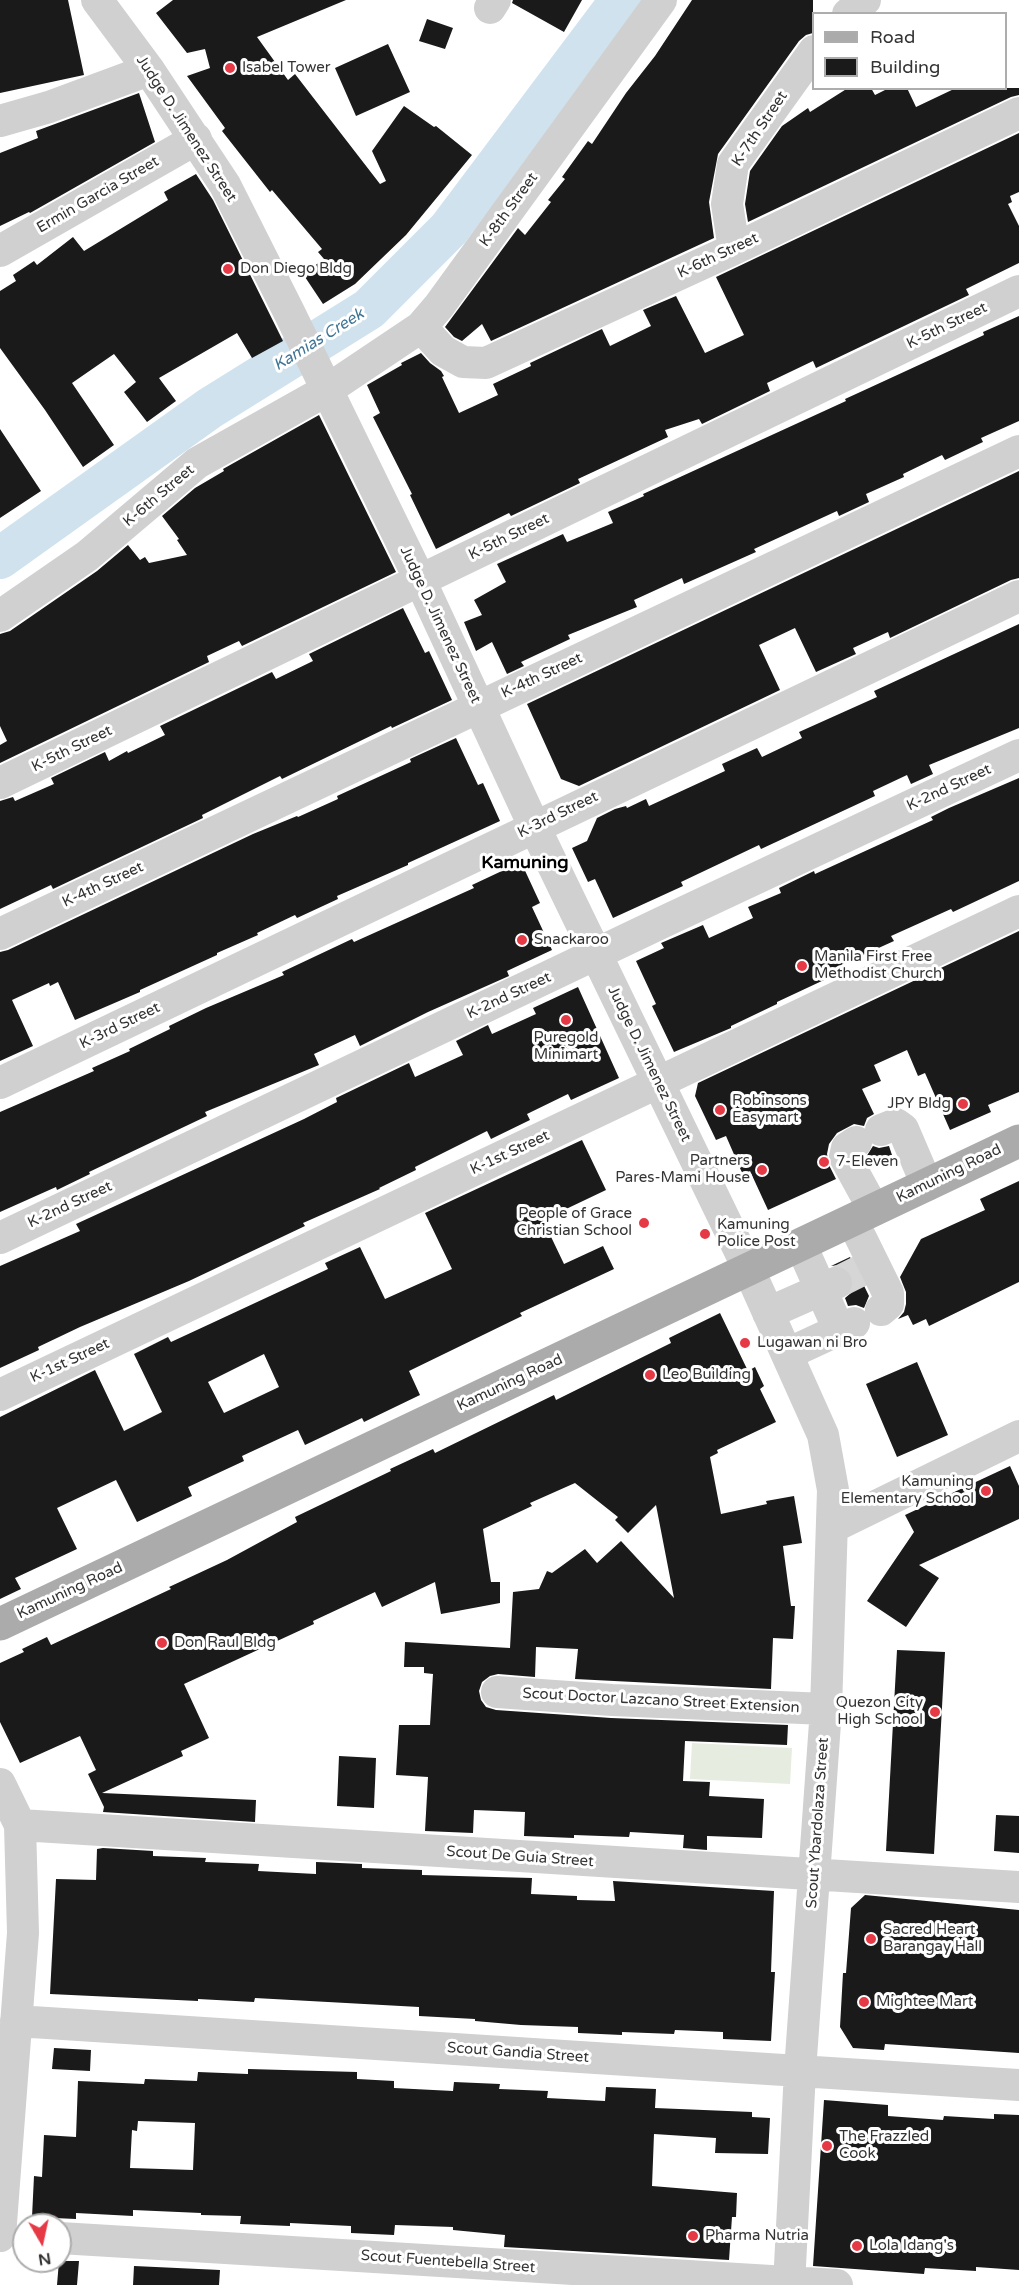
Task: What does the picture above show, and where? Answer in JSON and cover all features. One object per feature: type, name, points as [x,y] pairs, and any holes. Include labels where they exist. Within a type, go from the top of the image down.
[{"type":"main road","name":"Kamuning Road","points":[[0,1624],[1019,1140]]},
{"type":"street","name":"Judge D. Jimenez Street","points":[[97,0],[149,70],[225,186],[420,580],[534,826],[749,1270]]},
{"type":"street","name":"K-8th Street","points":[[325,385],[421,327],[439,306],[661,0]]},
{"type":"street","points":[[850,12],[865,0]]},
{"type":"street","name":"K-7th Street","points":[[734,249],[727,204],[733,164],[812,52]]},
{"type":"street","points":[[0,121],[49,107],[149,70]]},
{"type":"street","name":"K-6th Street","points":[[421,327],[443,351],[463,362],[486,363],[734,249],[1019,113]]},
{"type":"street","name":"Ermin Garcia Street","points":[[0,251],[196,139]]},
{"type":"street","name":"K-5th Street","points":[[0,783],[1019,291]]},
{"type":"street","name":"K-6th Street","points":[[0,616],[87,556],[197,463],[325,385]]},
{"type":"street","name":"K-4th Street","points":[[0,934],[1019,451]]},
{"type":"street","name":"K-3rd Street","points":[[0,1083],[1019,596]]},
{"type":"street","name":"K-2nd Street","points":[[0,1238],[1019,755]]},
{"type":"street","name":"K-1st Street","points":[[0,1395],[1019,911]]},
{"type":"street","points":[[858,1321],[848,1277],[863,1215],[845,1157],[847,1148],[896,1124],[903,1129],[927,1185]]},
{"type":"street","points":[[787,1354],[858,1321],[888,1304],[888,1293],[848,1277],[801,1245]]},
{"type":"street","name":"Scout Ybardolaza Street","points":[[749,1270],[823,1435],[833,1490],[826,1709],[800,2071],[789,2283]]},
{"type":"street","points":[[768,1313],[848,1277]]},
{"type":"street","points":[[833,1527],[1019,1436]]},
{"type":"street","name":"Scout Doctor Lazcano Street Extension","points":[[497,1692],[826,1709]]},
{"type":"street","points":[[0,1784],[20,1825],[11,1934],[16,2021],[3,2154],[0,2235]]},
{"type":"street","name":"Scout De Guia Street","points":[[20,1825],[1019,1887]]},
{"type":"street","name":"Scout Gandia Street","points":[[16,2021],[1019,2085]]},
{"type":"street","name":"Scout Fuentebella Street","points":[[72,2239],[671,2277],[837,2285]]},
{"type":"shaded area","points":[[692,1743],[792,1748],[790,1784],[690,1779]]},
{"type":"building","points":[[0,0],[68,0],[84,75],[0,93]]},
{"type":"building","points":[[173,0],[346,0],[257,37],[288,80],[295,74],[380,184],[386,181],[372,151],[404,106],[434,127],[436,126],[472,155],[406,235],[355,284],[323,304],[303,274],[324,259],[318,252],[322,249],[272,190],[270,192],[222,131],[225,128],[187,76],[210,68],[205,49],[187,53],[156,13]]},
{"type":"building","points":[[513,0],[582,0],[564,32],[512,3]]},
{"type":"building","points":[[692,0],[813,0],[812,33],[799,41],[718,154],[709,202],[714,238],[491,341],[482,324],[462,341],[454,337],[445,327],[518,228],[525,235],[551,202],[548,200],[565,179],[562,177],[588,141],[592,144],[626,93],[655,56]]},
{"type":"building","points":[[427,19],[453,28],[445,49],[419,41]]},
{"type":"building","points":[[388,44],[410,92],[356,116],[335,68]]},
{"type":"building","points":[[1019,88],[1019,95],[748,222],[745,204],[750,171],[782,126],[808,108],[810,112],[845,90],[872,90],[875,95],[885,90],[908,90],[916,107],[952,90]]},
{"type":"building","points":[[139,93],[155,142],[30,213],[0,226],[0,153],[38,138],[36,131]]},
{"type":"building","points":[[1019,133],[1019,192],[1010,196],[1012,202],[1008,204],[1019,226],[1019,263],[966,289],[969,295],[816,368],[813,361],[767,383],[770,391],[702,424],[699,419],[665,430],[668,437],[578,479],[580,483],[511,516],[509,513],[436,549],[410,495],[412,494],[373,417],[380,413],[367,385],[421,353],[441,371],[459,413],[498,395],[493,384],[531,366],[530,363],[602,329],[610,346],[651,326],[643,310],[676,296],[705,353],[744,335],[716,277]]},
{"type":"building","points":[[196,174],[213,200],[283,341],[252,358],[237,333],[159,378],[176,401],[147,422],[124,392],[136,382],[114,354],[72,383],[114,445],[83,467],[0,348],[0,291],[16,281],[13,275],[34,261],[37,265],[73,237],[84,251],[168,200],[164,192]]},
{"type":"building","points":[[1019,316],[1019,421],[981,438],[983,442],[945,460],[942,455],[903,474],[904,477],[866,494],[869,502],[839,516],[837,511],[754,549],[756,552],[684,584],[682,578],[634,600],[637,607],[568,635],[570,639],[521,662],[524,666],[507,674],[492,642],[476,651],[464,622],[482,615],[474,600],[506,582],[497,564],[563,534],[567,542],[613,523],[608,512],[644,496],[643,494],[846,401],[845,399],[984,335],[983,332]]},
{"type":"building","points":[[319,415],[396,572],[242,646],[239,641],[207,656],[209,662],[0,763],[0,745],[7,741],[0,726],[0,634],[10,631],[97,571],[128,545],[140,560],[145,557],[149,563],[187,555],[177,540],[179,539],[162,516],[195,488],[224,471],[223,469]]},
{"type":"building","points":[[0,429],[41,491],[0,518]]},
{"type":"building","points":[[1019,471],[1019,578],[890,638],[888,632],[853,648],[856,654],[816,672],[795,628],[759,645],[780,690],[579,786],[561,779],[527,704]]},
{"type":"building","points":[[403,608],[425,653],[429,651],[452,700],[392,728],[391,726],[282,779],[280,776],[202,815],[203,818],[53,889],[51,885],[0,909],[0,801],[13,797],[15,801],[54,784],[51,778],[105,752],[109,761],[127,751],[128,753],[165,735],[160,726],[272,672],[276,679],[313,661],[309,654]]},
{"type":"building","points":[[1019,624],[1019,728],[929,765],[933,774],[911,784],[907,775],[873,791],[875,796],[761,849],[759,845],[681,882],[683,886],[613,918],[595,879],[588,882],[572,848],[587,841],[597,818],[615,809],[626,806],[627,808],[646,799],[649,806],[725,771],[722,764],[757,748],[762,757],[802,738],[799,732],[877,697],[874,691]]},
{"type":"building","points":[[456,738],[478,785],[483,783],[500,821],[337,896],[338,899],[297,918],[295,915],[257,933],[258,935],[140,990],[140,992],[75,1020],[58,982],[50,986],[49,983],[12,1000],[33,1046],[0,1061],[0,952],[253,834],[338,799],[337,796],[411,762],[410,759]]},
{"type":"building","points":[[1019,778],[1019,881],[953,912],[951,909],[891,936],[894,941],[821,974],[824,980],[777,1002],[731,1028],[674,1052],[652,1006],[656,1004],[636,961],[664,948],[661,943],[703,925],[709,938],[753,918],[748,907],[781,893],[779,888],[933,820],[931,817],[949,808]]},
{"type":"building","points":[[521,862],[540,903],[532,907],[552,950],[507,971],[509,976],[428,1012],[360,1046],[355,1035],[314,1054],[319,1065],[205,1112],[207,1116],[89,1172],[90,1174],[57,1190],[56,1187],[0,1212],[0,1112],[94,1071],[92,1068],[130,1051],[129,1049],[170,1029],[169,1026],[206,1008],[284,975],[282,972],[352,939],[354,942],[474,888],[472,885]]},
{"type":"building","points":[[1019,931],[1019,1092],[988,1105],[991,1112],[950,1130],[925,1073],[918,1076],[907,1050],[874,1065],[881,1081],[862,1089],[874,1114],[867,1118],[864,1126],[854,1124],[837,1133],[829,1144],[827,1154],[829,1165],[836,1179],[768,1210],[750,1171],[743,1175],[726,1136],[716,1140],[695,1096],[698,1083]]},
{"type":"building","points":[[578,987],[619,1078],[571,1100],[568,1094],[527,1114],[530,1120],[491,1139],[487,1131],[415,1167],[416,1170],[380,1189],[303,1223],[305,1226],[189,1281],[80,1327],[0,1368],[0,1266],[80,1231],[76,1224],[304,1119],[337,1102],[336,1098],[409,1063],[415,1077],[463,1055],[456,1041],[488,1025],[492,1034],[536,1014],[533,1008]]},
{"type":"building","points":[[582,1140],[606,1190],[543,1220],[564,1264],[603,1246],[614,1269],[520,1313],[522,1316],[409,1371],[420,1395],[364,1422],[362,1418],[305,1445],[298,1430],[242,1456],[244,1461],[188,1487],[192,1496],[137,1522],[116,1480],[57,1508],[77,1549],[15,1578],[21,1589],[0,1599],[0,1417],[95,1370],[124,1431],[162,1412],[134,1354],[168,1337],[171,1342],[328,1269],[325,1263],[360,1247],[385,1299],[452,1269],[425,1213]],"holes":[[[264,1354],[279,1387],[224,1413],[208,1382]]]},
{"type":"building","points":[[873,1146],[879,1148],[889,1146],[892,1155],[870,1165],[866,1157]]},
{"type":"building","points":[[1019,1181],[1019,1282],[929,1326],[926,1319],[913,1325],[908,1315],[898,1319],[904,1312],[906,1304],[906,1292],[900,1277],[921,1239],[985,1210],[980,1199]]},
{"type":"building","points":[[850,1257],[869,1296],[864,1308],[856,1305],[848,1306],[845,1298],[854,1286],[853,1276],[846,1268],[839,1265],[831,1266]]},
{"type":"building","points":[[720,1313],[748,1371],[755,1367],[764,1386],[760,1389],[776,1422],[717,1450],[718,1453],[710,1457],[721,1514],[767,1504],[766,1501],[794,1496],[802,1543],[783,1546],[791,1606],[795,1606],[793,1639],[773,1638],[771,1689],[575,1679],[578,1649],[536,1647],[535,1677],[498,1674],[490,1676],[482,1682],[479,1691],[486,1707],[496,1710],[611,1718],[788,1725],[787,1745],[685,1741],[683,1781],[710,1782],[709,1796],[764,1799],[762,1838],[707,1836],[707,1850],[683,1848],[684,1835],[630,1832],[629,1837],[524,1836],[525,1812],[474,1810],[473,1833],[425,1831],[428,1777],[396,1775],[399,1725],[430,1725],[433,1674],[424,1673],[424,1667],[404,1667],[405,1642],[510,1648],[513,1592],[539,1589],[547,1571],[552,1573],[585,1549],[597,1563],[621,1541],[674,1598],[656,1505],[628,1533],[615,1520],[618,1517],[575,1483],[530,1503],[532,1506],[483,1529],[491,1582],[500,1582],[500,1603],[441,1614],[435,1582],[382,1607],[375,1592],[313,1621],[314,1624],[184,1684],[209,1738],[181,1751],[183,1756],[102,1793],[256,1800],[255,1822],[103,1812],[104,1807],[88,1774],[96,1770],[80,1736],[20,1763],[0,1722],[0,1663],[24,1652],[22,1649],[47,1637],[51,1645],[171,1589],[169,1587],[227,1560],[297,1522],[295,1517],[391,1471],[390,1469],[433,1449],[435,1453],[554,1395],[556,1400],[671,1343],[669,1338]]},
{"type":"building","points":[[917,1362],[948,1435],[897,1457],[866,1384]]},
{"type":"building","name":"Kamuning Elementary School","points":[[1010,1466],[1019,1486],[1019,1519],[919,1565],[939,1578],[906,1627],[867,1601],[914,1532],[905,1515]]},
{"type":"building","points":[[897,1650],[945,1652],[934,1854],[886,1851]]},
{"type":"building","points":[[339,1756],[376,1758],[374,1808],[337,1806]]},
{"type":"building","points":[[996,1815],[1019,1816],[1019,1853],[994,1851]]},
{"type":"building","points":[[97,1849],[153,1851],[153,1856],[206,1858],[205,1862],[259,1864],[258,1871],[316,1874],[316,1862],[362,1864],[362,1868],[422,1870],[422,1875],[532,1878],[531,1894],[577,1896],[577,1900],[615,1901],[613,1881],[774,1891],[771,1972],[775,1972],[771,2041],[723,2039],[723,2032],[675,2030],[674,2034],[578,2033],[578,2027],[521,2025],[475,2021],[475,2019],[419,2016],[419,2007],[255,1998],[254,2002],[198,1999],[198,2001],[50,1994],[56,1879],[96,1880]]},
{"type":"building","points":[[865,1895],[1019,1910],[1019,2053],[885,2044],[884,2050],[853,2048],[840,2027],[843,1973],[846,1973],[851,1908]]},
{"type":"building","points":[[54,2048],[91,2050],[90,2071],[52,2069]]},
{"type":"building","points":[[248,2069],[357,2072],[357,2079],[394,2081],[394,2088],[453,2091],[454,2082],[500,2084],[499,2089],[548,2091],[547,2098],[605,2101],[606,2087],[656,2089],[655,2108],[752,2112],[752,2117],[770,2118],[768,2154],[715,2153],[716,2138],[654,2134],[652,2186],[737,2193],[736,2217],[732,2217],[729,2260],[504,2247],[505,2235],[453,2230],[453,2227],[395,2225],[394,2235],[351,2233],[351,2226],[290,2223],[290,2226],[240,2224],[241,2216],[201,2215],[201,2213],[133,2210],[133,2216],[76,2213],[76,2219],[72,2219],[72,2213],[32,2213],[34,2176],[42,2177],[44,2135],[76,2137],[78,2081],[144,2084],[145,2079],[197,2081],[198,2072],[248,2074]],"holes":[[[138,2121],[195,2123],[193,2170],[130,2168],[132,2130],[137,2131]]]},
{"type":"building","points":[[824,2100],[888,2105],[888,2116],[943,2120],[944,2116],[994,2119],[994,2114],[1019,2115],[1019,2270],[976,2267],[976,2271],[925,2268],[924,2274],[813,2266]]},
{"type":"building","points":[[72,2261],[79,2261],[77,2285],[57,2285],[58,2273],[72,2273]]},
{"type":"building","points":[[134,2266],[220,2270],[219,2285],[133,2285]]},
{"type":"waterway","name":"Kamias Creek","points":[[0,558],[210,408],[369,309],[449,229],[621,0]]},
{"type":"tunnel","points":[[836,1283],[862,1270]]},
{"type":"place","name":"Isabel Tower","points":[[230,68]]},
{"type":"place","name":"Don Diego Bldg","points":[[228,269]]},
{"type":"place","name":"Snackaroo","points":[[522,940]]},
{"type":"place","name":"Manila First Free Methodist Church","points":[[802,966]]},
{"type":"place","name":"Puregold Minimart","points":[[566,1020]]},
{"type":"place","name":"JPY Bldg","points":[[963,1104]]},
{"type":"place","name":"Robinsons Easymart","points":[[720,1110]]},
{"type":"place","name":"7-Eleven","points":[[824,1162]]},
{"type":"place","name":"Partners Pares-Mami House","points":[[762,1170]]},
{"type":"place","name":"People of Grace Christian School","points":[[644,1223]]},
{"type":"place","name":"Kamuning Police Post","points":[[705,1234]]},
{"type":"place","name":"Lugawan ni Bro","points":[[745,1343]]},
{"type":"place","name":"Leo Building","points":[[650,1375]]},
{"type":"place","name":"Kamuning Elementary School","points":[[986,1491]]},
{"type":"place","name":"Don Raul Bldg","points":[[162,1643]]},
{"type":"place","name":"Quezon City High School","points":[[935,1712]]},
{"type":"place","name":"Sacred Heart Barangay Hall","points":[[871,1939]]},
{"type":"place","name":"Mightee Mart","points":[[864,2002]]},
{"type":"place","name":"The Frazzled Cook","points":[[827,2146]]},
{"type":"place","name":"Pharma Nutria","points":[[693,2236]]},
{"type":"place","name":"Lola Idang's","points":[[857,2246]]},
{"type":"district","name":"Kamuning","points":[[525,863]]}]
